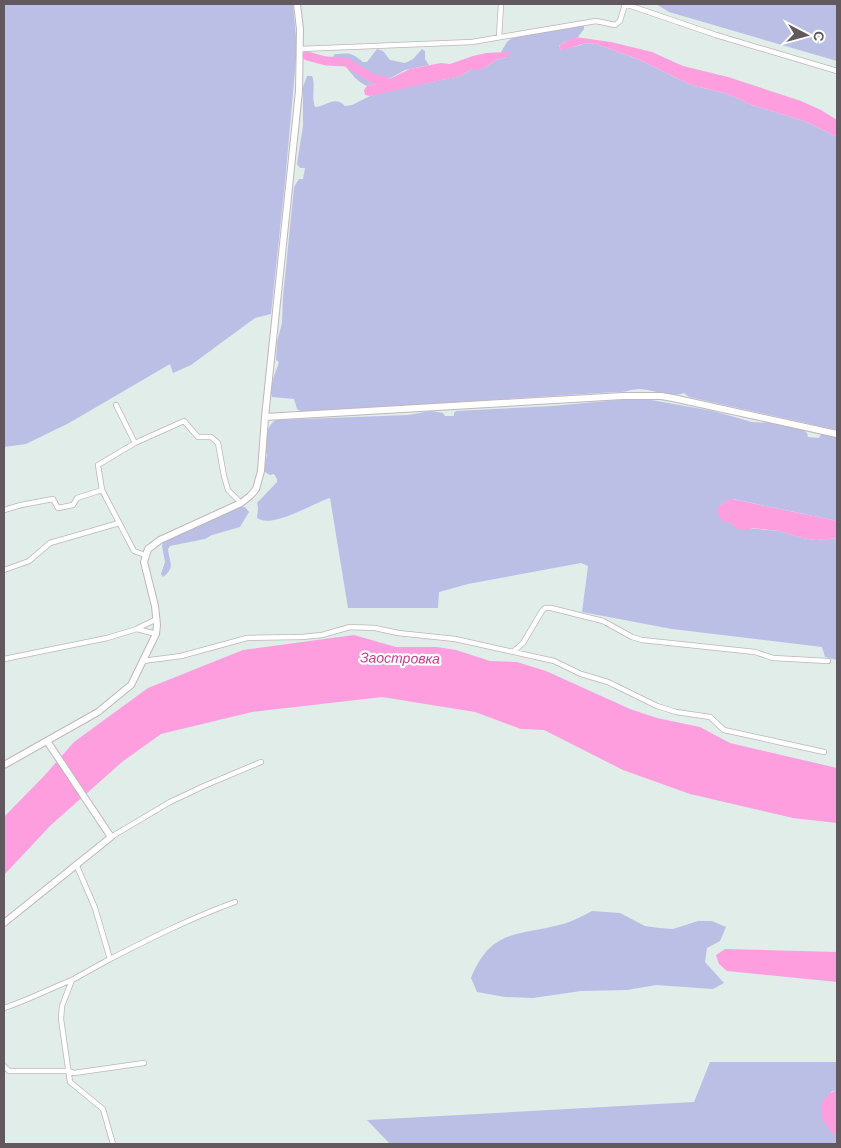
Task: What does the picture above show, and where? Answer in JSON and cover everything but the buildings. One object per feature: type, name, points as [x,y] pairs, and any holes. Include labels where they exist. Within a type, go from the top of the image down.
[{"type":"street","points":[[4,766],[98,712],[127,689],[135,678],[156,634],[157,619],[144,562],[148,550],[160,540],[241,503],[256,489],[261,471],[295,137],[300,49],[297,4]]},
{"type":"street","points":[[499,37],[501,4]]},
{"type":"street","points":[[300,49],[464,42],[596,22],[615,25],[620,21],[625,4],[716,35],[837,72]]},
{"type":"street","points":[[265,417],[623,396],[661,396],[837,434]]},
{"type":"street","points":[[116,405],[135,444]]},
{"type":"street","points":[[145,555],[134,551],[119,523],[102,490],[98,464],[184,421],[198,437],[211,437],[218,443],[228,490],[241,503]]},
{"type":"street","points":[[4,510],[53,499],[58,508],[73,505],[77,498],[102,490]]},
{"type":"street","points":[[4,570],[29,561],[50,543],[119,523]]},
{"type":"street","points":[[514,651],[523,642],[542,611],[545,608],[551,608],[603,621],[632,637],[642,640],[755,652],[773,658],[828,661]]},
{"type":"street","points":[[4,659],[107,638],[137,629],[157,619]]},
{"type":"street","points":[[143,661],[181,656],[247,638],[302,638],[322,635],[350,627],[374,628],[398,633],[455,639],[554,661],[581,674],[608,682],[657,706],[676,712],[710,717],[724,730],[824,752]]},
{"type":"street","points":[[137,629],[156,634]]},
{"type":"street","points":[[47,741],[110,837]]},
{"type":"street","points":[[4,923],[110,837],[170,802],[261,762]]},
{"type":"street","points":[[76,864],[95,908],[110,959]]},
{"type":"street","points":[[4,1008],[30,999],[72,980],[162,932],[235,902]]},
{"type":"street","points":[[72,980],[62,1006],[61,1019],[70,1082],[103,1109],[113,1144]]},
{"type":"street","points":[[4,1066],[9,1071],[69,1071],[74,1073],[144,1062]]},
{"type":"shaded area","points":[[4,4],[293,4],[297,48],[271,314],[255,318],[191,365],[173,373],[170,364],[69,423],[26,444],[4,447]]},
{"type":"shaded area","points":[[656,4],[837,4],[837,61],[669,12]]},
{"type":"shaded area","points":[[580,25],[584,26],[584,29],[578,37],[563,43],[559,46],[560,49],[586,43],[596,44],[638,59],[691,85],[728,94],[752,105],[807,122],[837,137],[837,430],[689,397],[684,393],[668,394],[640,389],[621,392],[302,412],[297,409],[294,399],[272,397],[272,384],[279,362],[276,360],[277,342],[282,323],[294,187],[299,179],[303,179],[305,168],[300,168],[297,164],[303,126],[303,87],[307,76],[312,76],[313,79],[315,107],[334,101],[338,101],[345,106],[352,105],[370,96],[460,76],[472,69],[483,69],[496,60],[507,57],[506,52],[501,52],[507,42],[513,37]]},
{"type":"shaded area","points":[[377,49],[383,51],[390,60],[405,63],[413,59],[422,49],[425,51],[425,59],[429,65],[405,70],[385,81],[367,86],[333,57],[335,54],[347,53],[363,62],[367,62]]},
{"type":"shaded area","points":[[640,398],[713,411],[752,422],[769,423],[803,430],[807,433],[808,437],[819,438],[824,433],[837,437],[837,521],[733,499],[719,506],[729,522],[736,527],[779,531],[816,540],[837,538],[837,660],[825,657],[822,647],[672,629],[582,612],[588,566],[581,563],[468,584],[439,592],[438,608],[348,608],[330,498],[283,518],[264,521],[257,518],[257,503],[277,482],[274,474],[270,475],[265,472],[264,465],[267,455],[265,446],[267,431],[276,420],[408,415],[431,411],[443,413],[445,416],[454,416],[456,411],[552,406]]},
{"type":"shaded area","points":[[239,507],[245,507],[249,512],[240,527],[212,535],[205,539],[170,546],[168,549],[171,567],[163,577],[161,574],[165,562],[162,546],[164,541]]},
{"type":"shaded area","points":[[592,911],[620,913],[645,926],[659,928],[673,929],[698,921],[712,921],[726,927],[720,941],[707,948],[705,962],[724,983],[713,989],[656,985],[627,990],[581,991],[533,998],[505,997],[477,992],[471,978],[479,962],[497,942],[520,933],[567,923]]},
{"type":"shaded area","points":[[710,1062],[837,1062],[837,1090],[831,1092],[831,1131],[837,1137],[837,1144],[390,1144],[367,1120],[694,1102]]},
{"type":"water","points":[[575,37],[611,42],[652,52],[683,66],[728,77],[801,101],[837,120],[837,137],[807,122],[752,105],[728,94],[691,85],[638,59],[596,44],[586,43],[563,50],[559,48],[560,45]]},
{"type":"water","points":[[486,53],[511,53],[483,69],[472,69],[460,76],[370,96],[365,95],[364,90],[367,86],[385,81],[410,69],[441,63],[450,64]]},
{"type":"water","points":[[732,499],[837,521],[837,538],[816,540],[779,531],[752,528],[749,530],[740,529],[729,522],[723,522],[717,511],[719,506]]},
{"type":"water","name":"Заостровка","points":[[354,635],[396,647],[437,647],[456,650],[490,661],[517,662],[546,671],[630,709],[657,718],[700,727],[730,743],[837,768],[837,823],[793,818],[690,794],[623,770],[544,730],[521,729],[475,712],[382,697],[252,712],[161,734],[122,762],[51,825],[4,875],[4,817],[74,742],[148,688],[243,650]]},
{"type":"water","points":[[725,949],[837,952],[837,982],[727,971],[719,964],[716,955]]},
{"type":"water","points":[[837,1090],[837,1137],[826,1125],[821,1112],[824,1100],[829,1094]]},
{"type":"waterway","points":[[307,56],[326,61],[346,62],[372,78],[385,81]]}]
